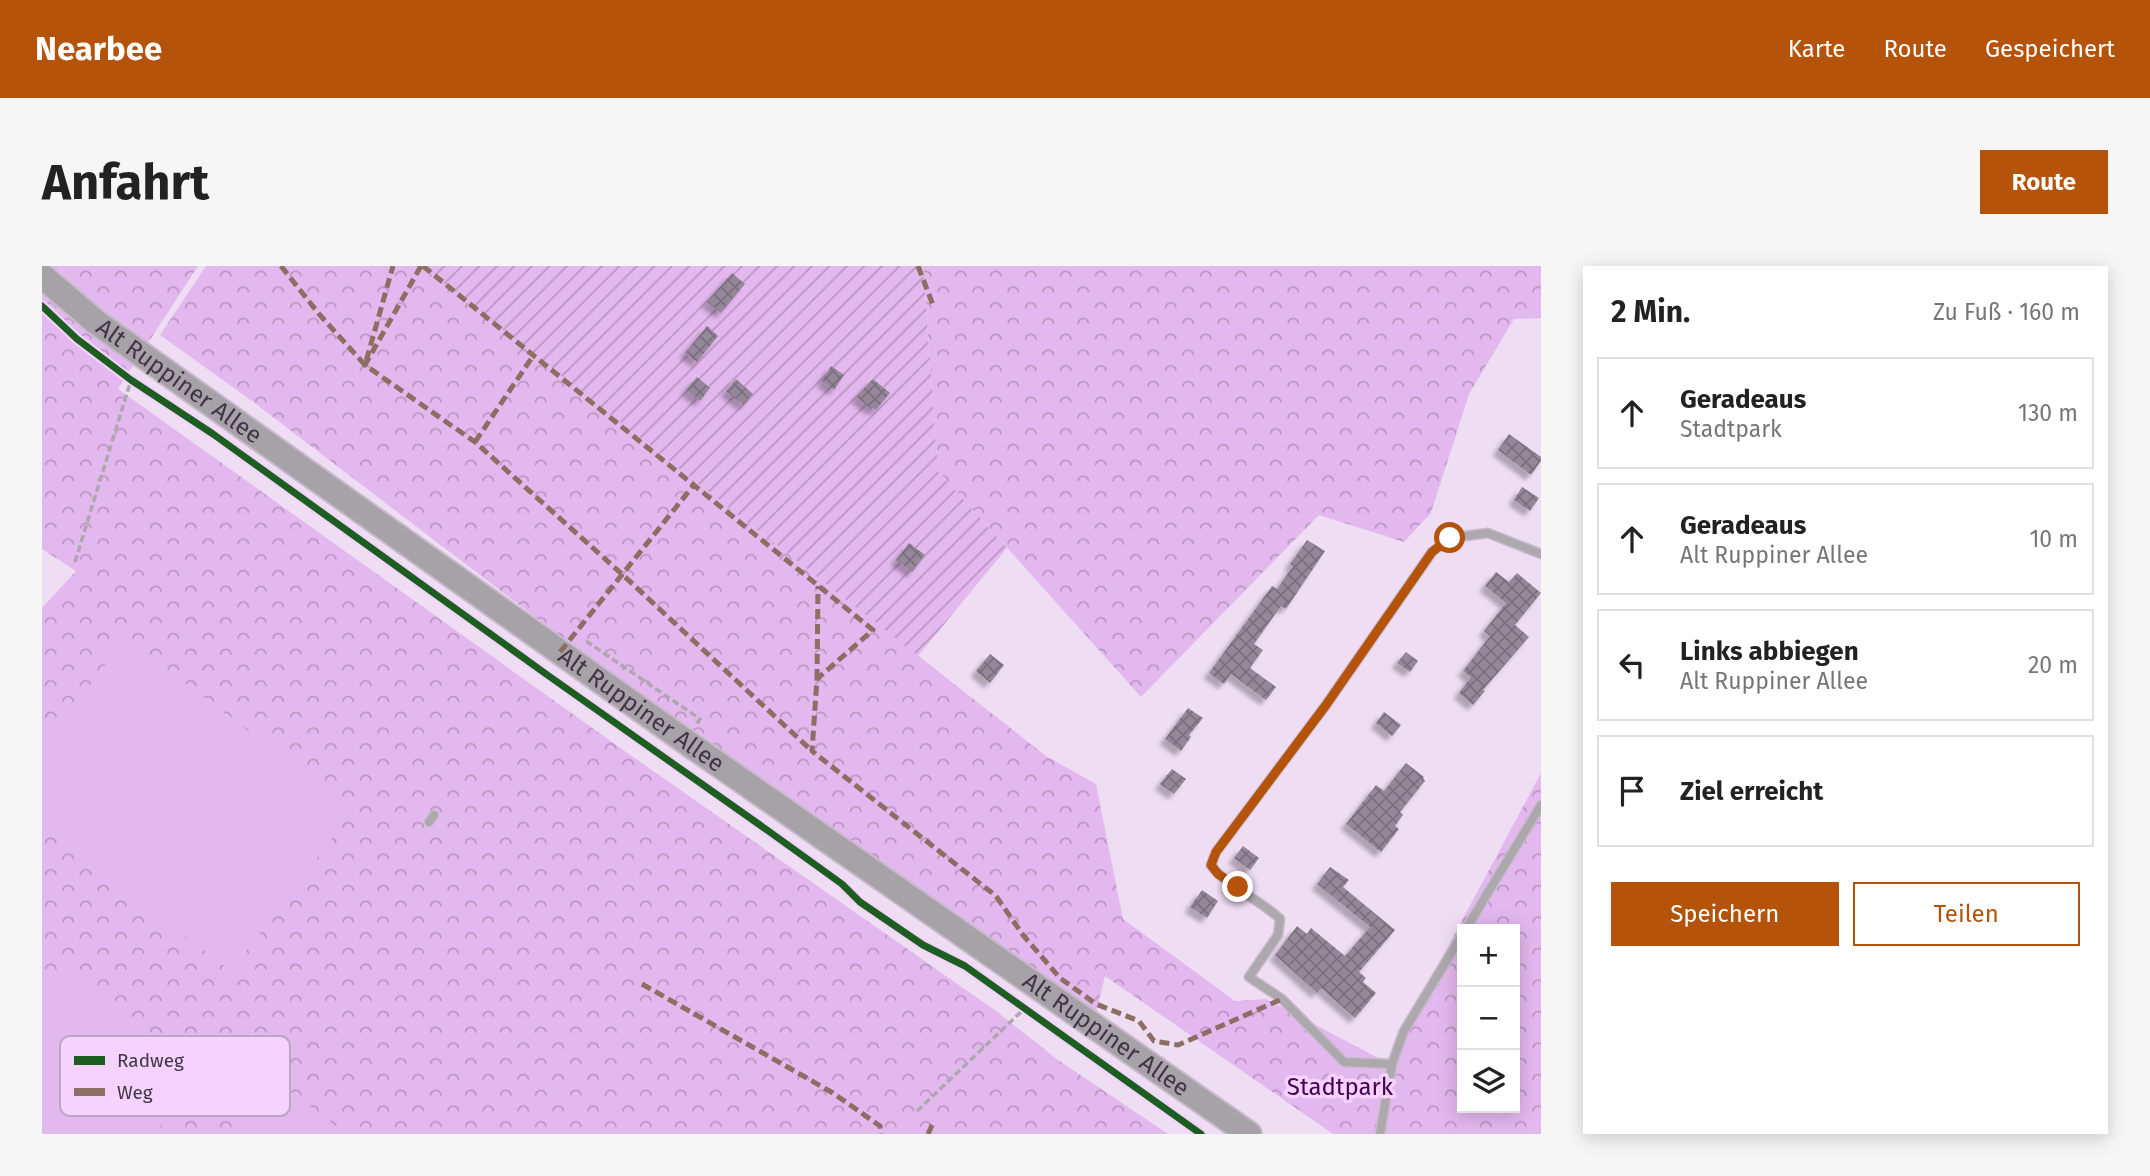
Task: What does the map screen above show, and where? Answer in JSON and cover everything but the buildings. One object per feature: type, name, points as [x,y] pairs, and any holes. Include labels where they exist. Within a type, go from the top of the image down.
[{"type":"main road","name":"Alt Ruppiner Allee","points":[[42,276],[96,322],[571,660],[1249,1134]]},
{"type":"lane","points":[[1392,1064],[1344,1062],[1282,999],[1249,976],[1278,935],[1280,919],[1270,909],[1218,874],[1211,865],[1216,852],[1326,705],[1432,552],[1450,538],[1488,533],[1541,554]]},
{"type":"lane","points":[[1469,924],[1541,805]]},
{"type":"lane","points":[[1380,1134],[1392,1064],[1404,1031],[1457,943]]},
{"type":"path","points":[[75,562],[131,380]]},
{"type":"path","points":[[917,1111],[1024,1009]]},
{"type":"green space","points":[[42,266],[198,266],[118,389],[619,747],[996,1011],[1058,1060],[1168,1134],[42,1134],[42,608],[76,571],[42,549]]},
{"type":"green space","name":"Stadtpark","points":[[206,266],[421,266],[1046,756],[1096,784],[1123,919],[1235,1001],[1266,999],[1386,1062],[1457,930],[1457,1113],[1520,1113],[1520,924],[1460,924],[1541,773],[1541,1134],[1333,1134],[1105,976],[1094,1021],[578,650],[252,401],[160,335]]},
{"type":"green space","points":[[421,266],[923,266],[938,471],[1007,548],[918,656]]},
{"type":"green space","points":[[923,266],[1541,266],[1541,318],[1514,319],[1469,394],[1431,513],[1404,542],[1319,515],[1141,697],[938,471]]},
{"type":"green space","points":[[126,638],[353,811],[231,971],[42,828],[42,748]]},
{"type":"green space","points":[[64,966],[155,1036],[60,1036],[60,1116],[168,1116],[154,1134],[42,1134],[42,995]]},
{"type":"green space","points":[[290,1091],[346,1134],[233,1134],[246,1116],[290,1116]]},
{"type":"marked path","points":[[281,266],[365,365],[393,266]]},
{"type":"marked path","points":[[421,266],[365,365],[475,442],[812,751]]},
{"type":"marked path","points":[[423,266],[873,630],[817,679],[812,751],[996,896],[1023,935],[1060,978],[1096,1004],[1139,1021],[1154,1041],[1178,1045],[1282,999]]},
{"type":"marked path","points":[[918,266],[933,305]]},
{"type":"marked path","points":[[475,442],[533,356]]},
{"type":"marked path","points":[[560,652],[693,486]]},
{"type":"marked path","points":[[817,679],[818,586]]},
{"type":"marked path","points":[[642,984],[833,1093],[880,1126],[881,1134]]},
{"type":"marked path","points":[[928,1134],[934,1121]]},
{"type":"cycle path","points":[[42,306],[77,339],[131,380],[213,434],[767,830],[842,884],[860,902],[923,945],[965,966],[1201,1134]]},
{"type":"route","points":[[1238,887],[1218,874],[1211,865],[1216,852],[1326,705],[1432,552],[1450,538]]}]
